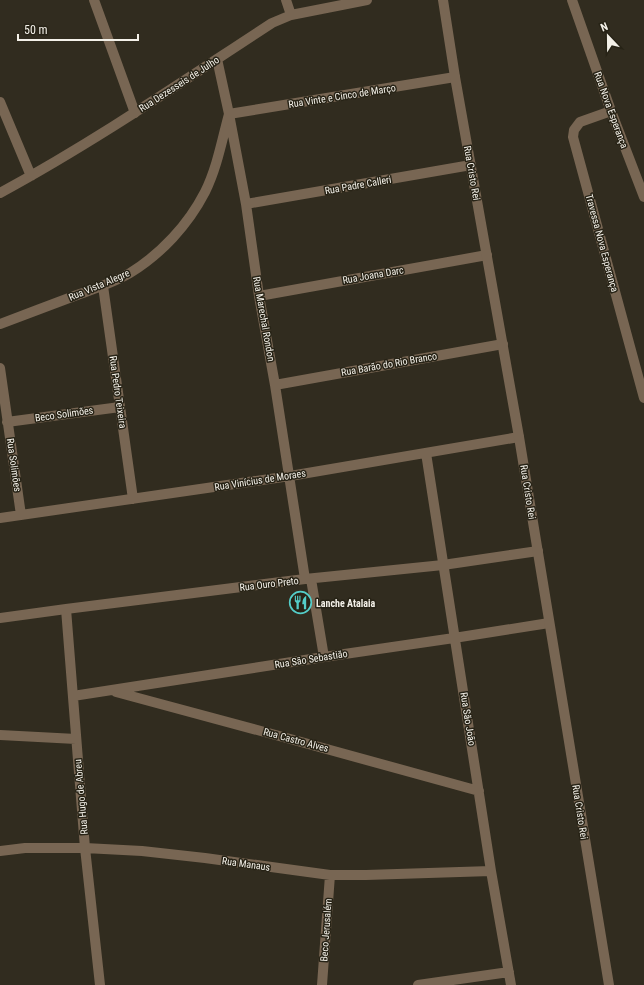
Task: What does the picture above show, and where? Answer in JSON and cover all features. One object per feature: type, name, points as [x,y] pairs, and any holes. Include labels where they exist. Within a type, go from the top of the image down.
[{"type":"street","points":[[94,0],[135,113]]},
{"type":"street","points":[[286,0],[291,15]]},
{"type":"street","name":"Rua Dezesseis de Julho","points":[[0,193],[135,113],[272,23],[291,15],[367,0]]},
{"type":"street","name":"Rua Cristo Rei","points":[[443,0],[455,77],[519,437],[609,985]]},
{"type":"street","name":"Rua Nova Esperança","points":[[572,0],[611,111],[644,197]]},
{"type":"street","name":"Rua Marechal Rondon","points":[[217,59],[246,204],[259,296],[308,579],[324,657]]},
{"type":"street","name":"Rua Vinte e Cinco de Março","points":[[229,114],[455,77]]},
{"type":"street","points":[[0,102],[31,176]]},
{"type":"street","name":"Travessa Nova Esperança","points":[[611,111],[580,122],[574,130],[572,137],[644,398]]},
{"type":"street","name":"Rua Vista Alegre","points":[[0,324],[103,286],[129,274],[150,259],[173,238],[191,216],[205,191],[215,165],[229,114]]},
{"type":"street","name":"Rua Padre Calleri","points":[[246,204],[471,165]]},
{"type":"street","name":"Rua Joana Darc","points":[[259,296],[487,255]]},
{"type":"street","name":"Rua Pedro Teixeira","points":[[103,286],[134,499]]},
{"type":"street","name":"Rua Barão do Rio Branco","points":[[275,384],[503,344]]},
{"type":"street","name":"Rua Solimões","points":[[0,368],[21,515]]},
{"type":"street","name":"Beco Solimões","points":[[7,422],[120,407]]},
{"type":"street","name":"Rua Vinícius de Moraes","points":[[0,518],[290,476],[519,437]]},
{"type":"street","name":"Rua São João","points":[[426,453],[491,871],[511,985]]},
{"type":"street","name":"Rua Ouro Preto","points":[[0,618],[308,579],[443,565],[538,551]]},
{"type":"street","name":"Rua Hugo de Abreu","points":[[66,609],[76,739],[100,985]]},
{"type":"street","name":"Rua São Sebastião","points":[[73,696],[549,623]]},
{"type":"street","name":"Rua Castro Alves","points":[[112,691],[479,791]]},
{"type":"street","points":[[0,735],[76,739]]},
{"type":"street","name":"Rua Manaus","points":[[0,851],[25,848],[86,848],[142,851],[330,875],[491,871]]},
{"type":"street","name":"Beco Jerusalém","points":[[322,985],[330,875]]},
{"type":"street","points":[[418,985],[509,972]]},
{"type":"place","name":"Lanche Atalaia","points":[[301,603]]}]
